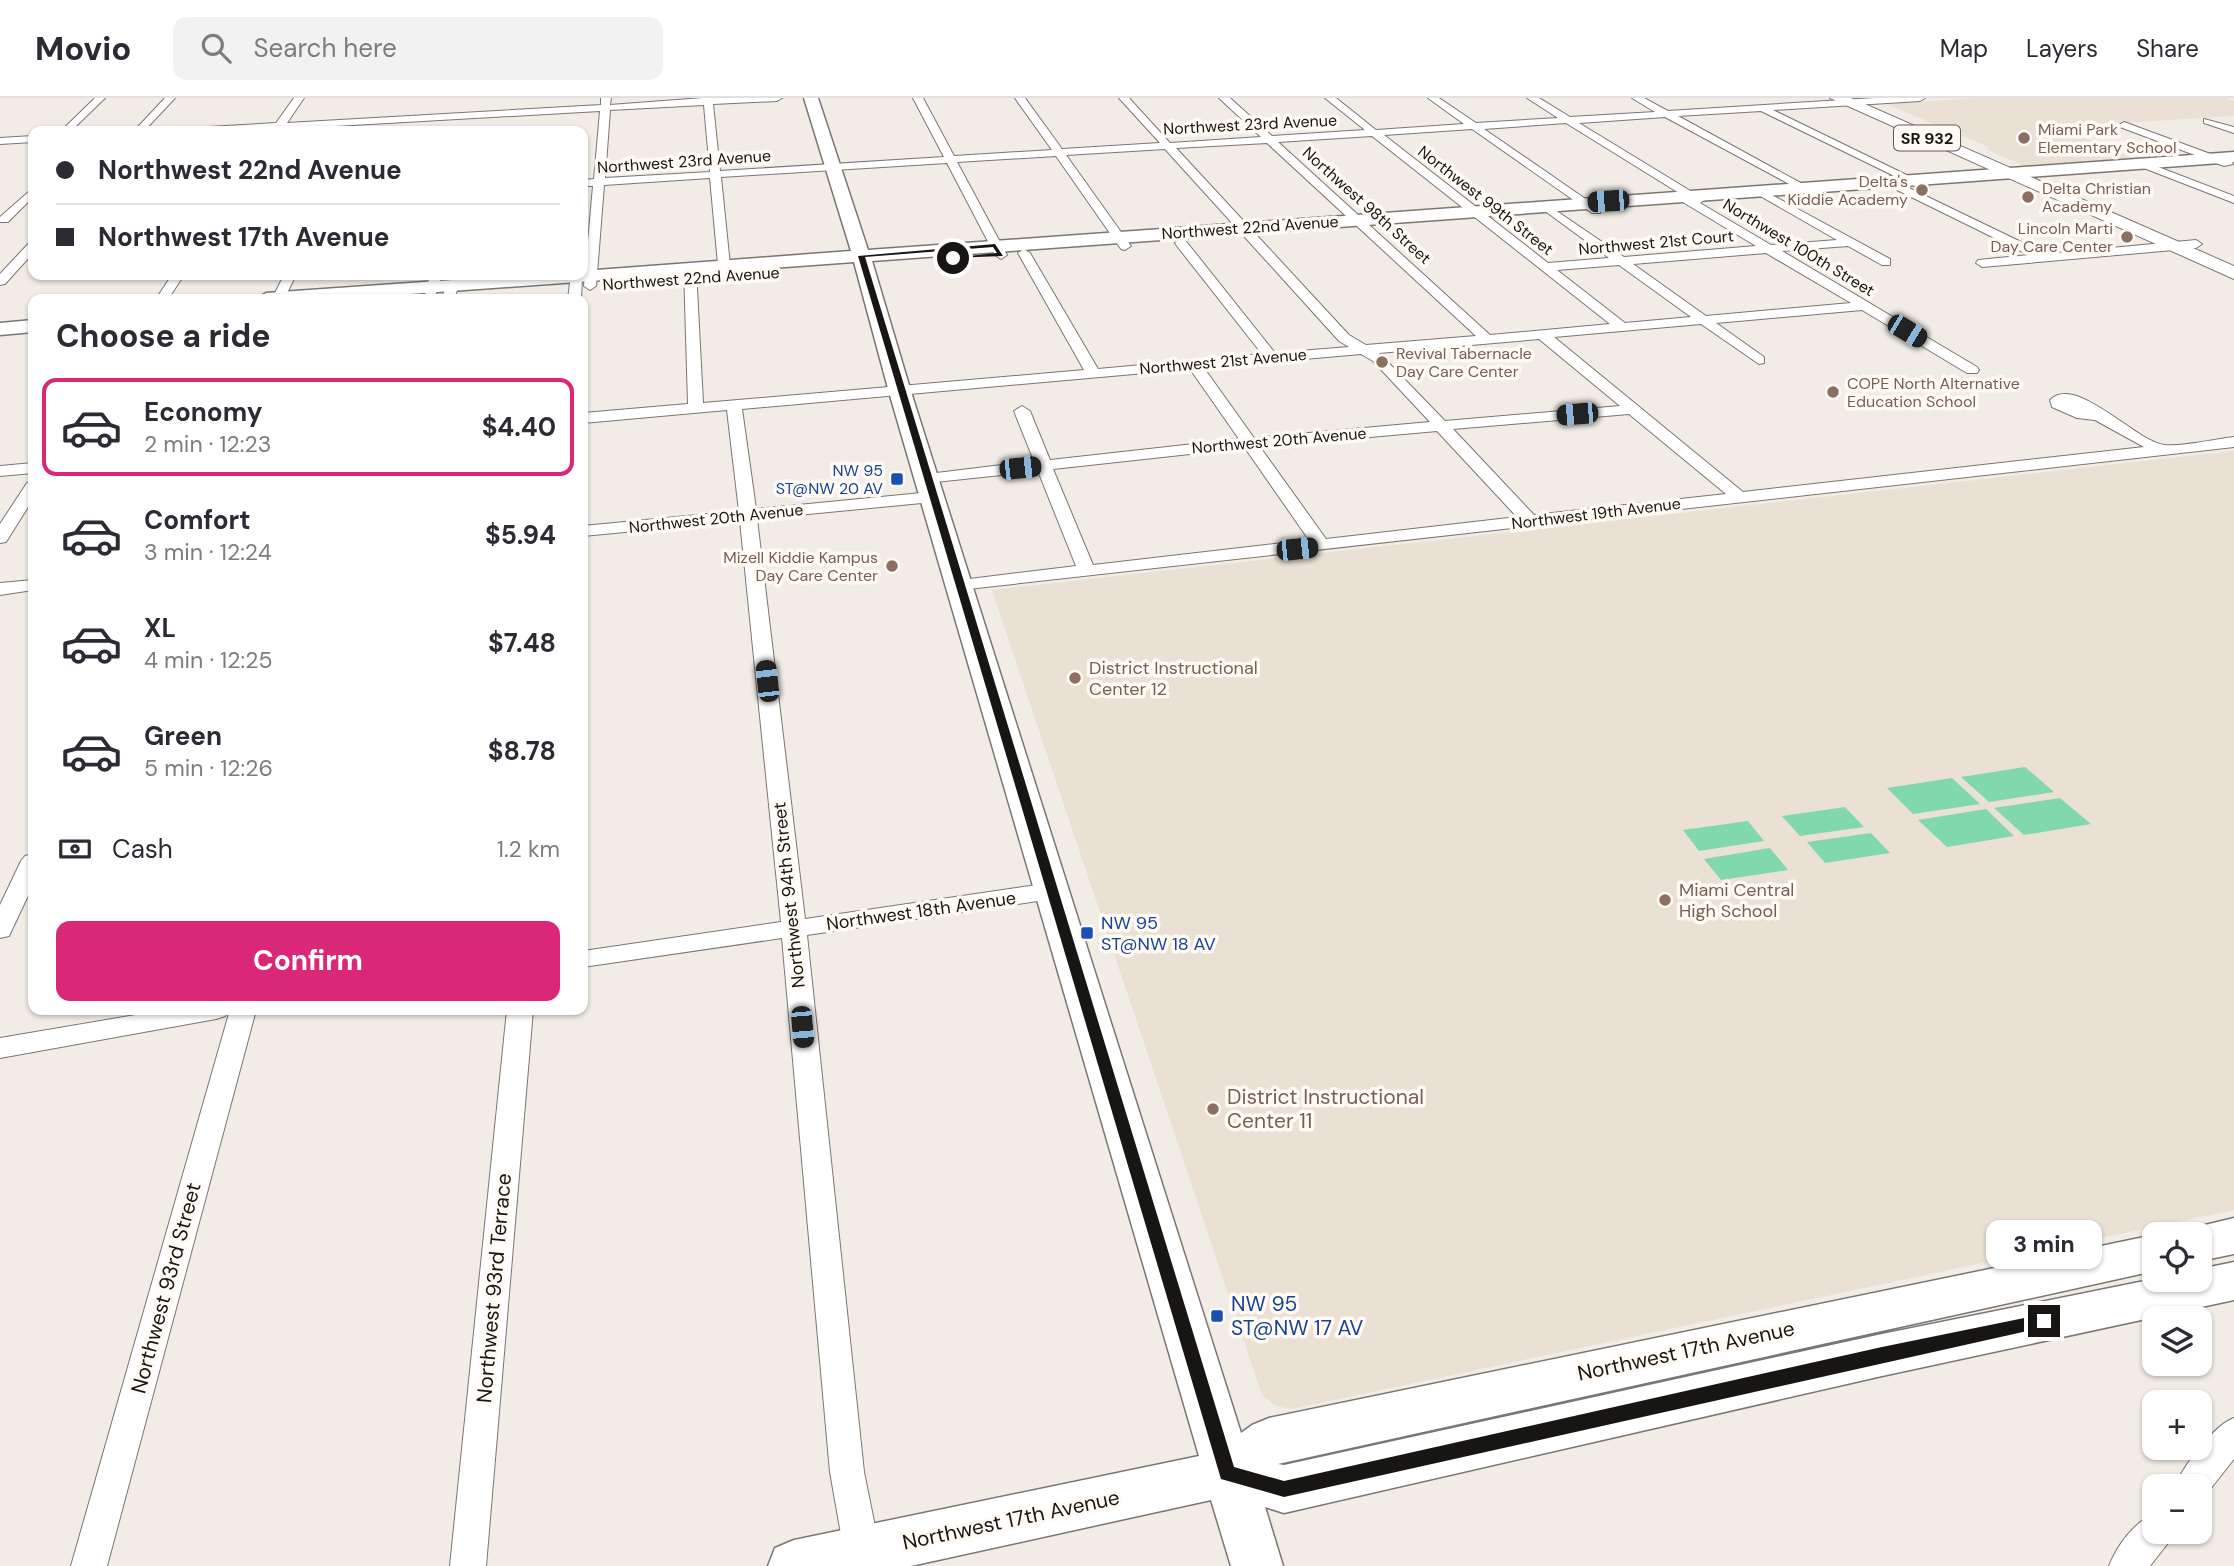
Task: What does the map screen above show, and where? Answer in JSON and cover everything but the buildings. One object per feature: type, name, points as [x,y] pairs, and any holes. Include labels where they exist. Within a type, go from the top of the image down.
[{"type":"main road","points":[[811,98],[863,260],[900,392],[1257,1566]]},
{"type":"main road","name":"SR 932","points":[[1853,100],[2234,273]]},
{"type":"main road","name":"Northwest 22nd Avenue","points":[[375,294],[581,285],[691,273],[863,260],[2227,161]]},
{"type":"main road","name":"SR 932","points":[[2023,175],[2234,260]]},
{"type":"main road","name":"Northwest 22nd Avenue","points":[[998,250],[1024,253],[1121,241],[1181,243],[1246,232]]},
{"type":"main road","points":[[0,318],[28,316]]},
{"type":"main road","points":[[0,329],[28,327]]},
{"type":"main road","points":[[2212,1241],[2234,1236]]},
{"type":"main road","name":"Northwest 17th Avenue","points":[[793,1566],[1227,1473],[1269,1441],[1958,1293],[2142,1272]]},
{"type":"main road","name":"Northwest 17th Avenue","points":[[1227,1473],[1284,1489],[1882,1354],[2142,1275]]},
{"type":"main road","name":"Northwest 17th Avenue","points":[[2212,1278],[2234,1281]]},
{"type":"main road","points":[[1882,1354],[1961,1318],[1964,1306],[1958,1293]]},
{"type":"main road","points":[[1765,1334],[1788,1354],[1815,1370]]},
{"type":"street","points":[[71,126],[100,98]]},
{"type":"street","points":[[144,126],[170,98]]},
{"type":"street","points":[[280,126],[299,98]]},
{"type":"street","points":[[314,126],[497,114],[606,102],[776,98]]},
{"type":"street","points":[[918,98],[953,159],[998,250]]},
{"type":"street","points":[[1020,98],[1121,241]]},
{"type":"street","points":[[1124,98],[1344,338],[1378,358],[1530,521]]},
{"type":"street","name":"Northwest 98th Street","points":[[1224,98],[1486,338]]},
{"type":"street","name":"Northwest 99th Street","points":[[1331,98],[1622,327]]},
{"type":"street","points":[[1433,98],[1590,207]]},
{"type":"street","name":"Northwest 100th Street","points":[[1532,98],[1769,249],[1972,370]]},
{"type":"street","points":[[1637,98],[1808,191]]},
{"type":"street","points":[[1741,98],[2026,250],[2044,256]]},
{"type":"street","name":"Northwest 23rd Avenue","points":[[588,183],[1474,127],[1853,100],[1920,98]]},
{"type":"street","points":[[708,100],[725,271]]},
{"type":"street","points":[[588,247],[600,182],[606,102]]},
{"type":"street","points":[[391,120],[396,109]]},
{"type":"street","points":[[371,126],[374,121]]},
{"type":"street","points":[[2207,121],[2234,130]]},
{"type":"street","points":[[2124,125],[2227,161]]},
{"type":"street","points":[[0,141],[28,139]]},
{"type":"street","points":[[2148,166],[2234,200]]},
{"type":"street","points":[[1765,195],[1886,262]]},
{"type":"street","points":[[2,220],[28,196]]},
{"type":"street","points":[[1551,210],[1759,360]]},
{"type":"street","points":[[2,220],[23,219]]},
{"type":"street","name":"Northwest 21st Court","points":[[1546,267],[1852,242]]},
{"type":"street","points":[[1181,243],[1271,357]]},
{"type":"street","points":[[1982,262],[2196,244]]},
{"type":"street","points":[[0,281],[28,251]]},
{"type":"street","points":[[1024,253],[1093,373]]},
{"type":"street","points":[[691,273],[696,409]]},
{"type":"street","name":"Northwest 21st Avenue","points":[[588,418],[1864,306]]},
{"type":"street","points":[[1541,333],[1738,496]]},
{"type":"street","points":[[1194,364],[1322,546]]},
{"type":"street","name":"Northwest 94th Street","points":[[734,406],[749,515],[794,929],[846,1472],[862,1551]]},
{"type":"street","name":"Northwest 20th Avenue","points":[[588,531],[749,515],[1044,466],[1247,443],[1632,409]]},
{"type":"street","points":[[1021,411],[1087,572]]},
{"type":"street","points":[[2098,415],[2160,450]]},
{"type":"street","name":"Northwest 19th Avenue","points":[[959,585],[2234,442]]},
{"type":"street","points":[[0,471],[28,468]]},
{"type":"street","points":[[0,538],[28,494]]},
{"type":"street","points":[[0,589],[28,586]]},
{"type":"street","points":[[0,930],[28,871]]},
{"type":"street","name":"Northwest 18th Avenue","points":[[588,958],[1051,891]]},
{"type":"street","points":[[0,1048],[188,1015]]},
{"type":"street","name":"Northwest 93rd Street","points":[[89,1566],[242,1015]]},
{"type":"street","name":"Northwest 93rd Terrace","points":[[468,1566],[520,1015]]},
{"type":"street","points":[[2202,1474],[2234,1433]]},
{"type":"street","points":[[2127,1566],[2145,1544]]},
{"type":"shaded area","name":"Miami Park Elementary School","points":[[1979,98],[2225,98],[2234,101],[2234,116],[2058,127],[2136,159],[2036,167],[2023,165],[1987,150],[1989,147],[1886,104]]},
{"type":"shaded area","name":"Miami Central High School","points":[[2234,451],[2234,1210],[2177,1222],[2142,1222],[2142,1229],[1291,1409],[1276,1406],[1262,1395],[992,590]]},
{"type":"green space","points":[[2025,767],[2054,792],[1989,802],[1961,777]]},
{"type":"green space","points":[[1952,778],[1980,804],[1913,814],[1887,788]]},
{"type":"green space","points":[[2060,798],[2091,824],[2024,835],[1994,808]]},
{"type":"green space","points":[[1845,807],[1864,827],[1800,836],[1782,816]]},
{"type":"green space","points":[[1986,809],[2014,836],[1947,847],[1918,820]]},
{"type":"green space","points":[[1748,821],[1764,841],[1699,851],[1683,830]]},
{"type":"green space","points":[[1871,833],[1890,853],[1825,863],[1807,842]]},
{"type":"green space","points":[[1770,848],[1788,870],[1721,880],[1704,859]]},
{"type":"place","name":"Miami Park Elementary School","points":[[2024,138]]},
{"type":"place","name":"Delta's Kiddie Academy","points":[[1922,190]]},
{"type":"place","name":"Delta Christian Academy","points":[[2028,197]]},
{"type":"place","name":"Lincoln Marti Day Care Center","points":[[2127,237]]},
{"type":"place","name":"Revival Tabernacle Day Care Center","points":[[1382,362]]},
{"type":"place","name":"COPE North Alternative Education School","points":[[1833,392]]},
{"type":"place","name":"NW 95 ST@NW 20 AV","points":[[897,479]]},
{"type":"place","name":"Mizell Kiddie Kampus Day Care Center","points":[[892,566]]},
{"type":"place","name":"District Instructional Center 12","points":[[1075,678]]},
{"type":"place","name":"Miami Central High School","points":[[1665,900]]},
{"type":"place","name":"NW 95 ST@NW 18 AV","points":[[1087,933]]},
{"type":"place","name":"District Instructional Center 11","points":[[1213,1109]]},
{"type":"place","name":"NW 95 ST@NW 17 AV","points":[[1217,1316]]},
{"type":"route","points":[[953,258],[1001,255],[995,245],[861,256],[1227,1473],[1284,1489],[1882,1354],[2044,1321]]}]
